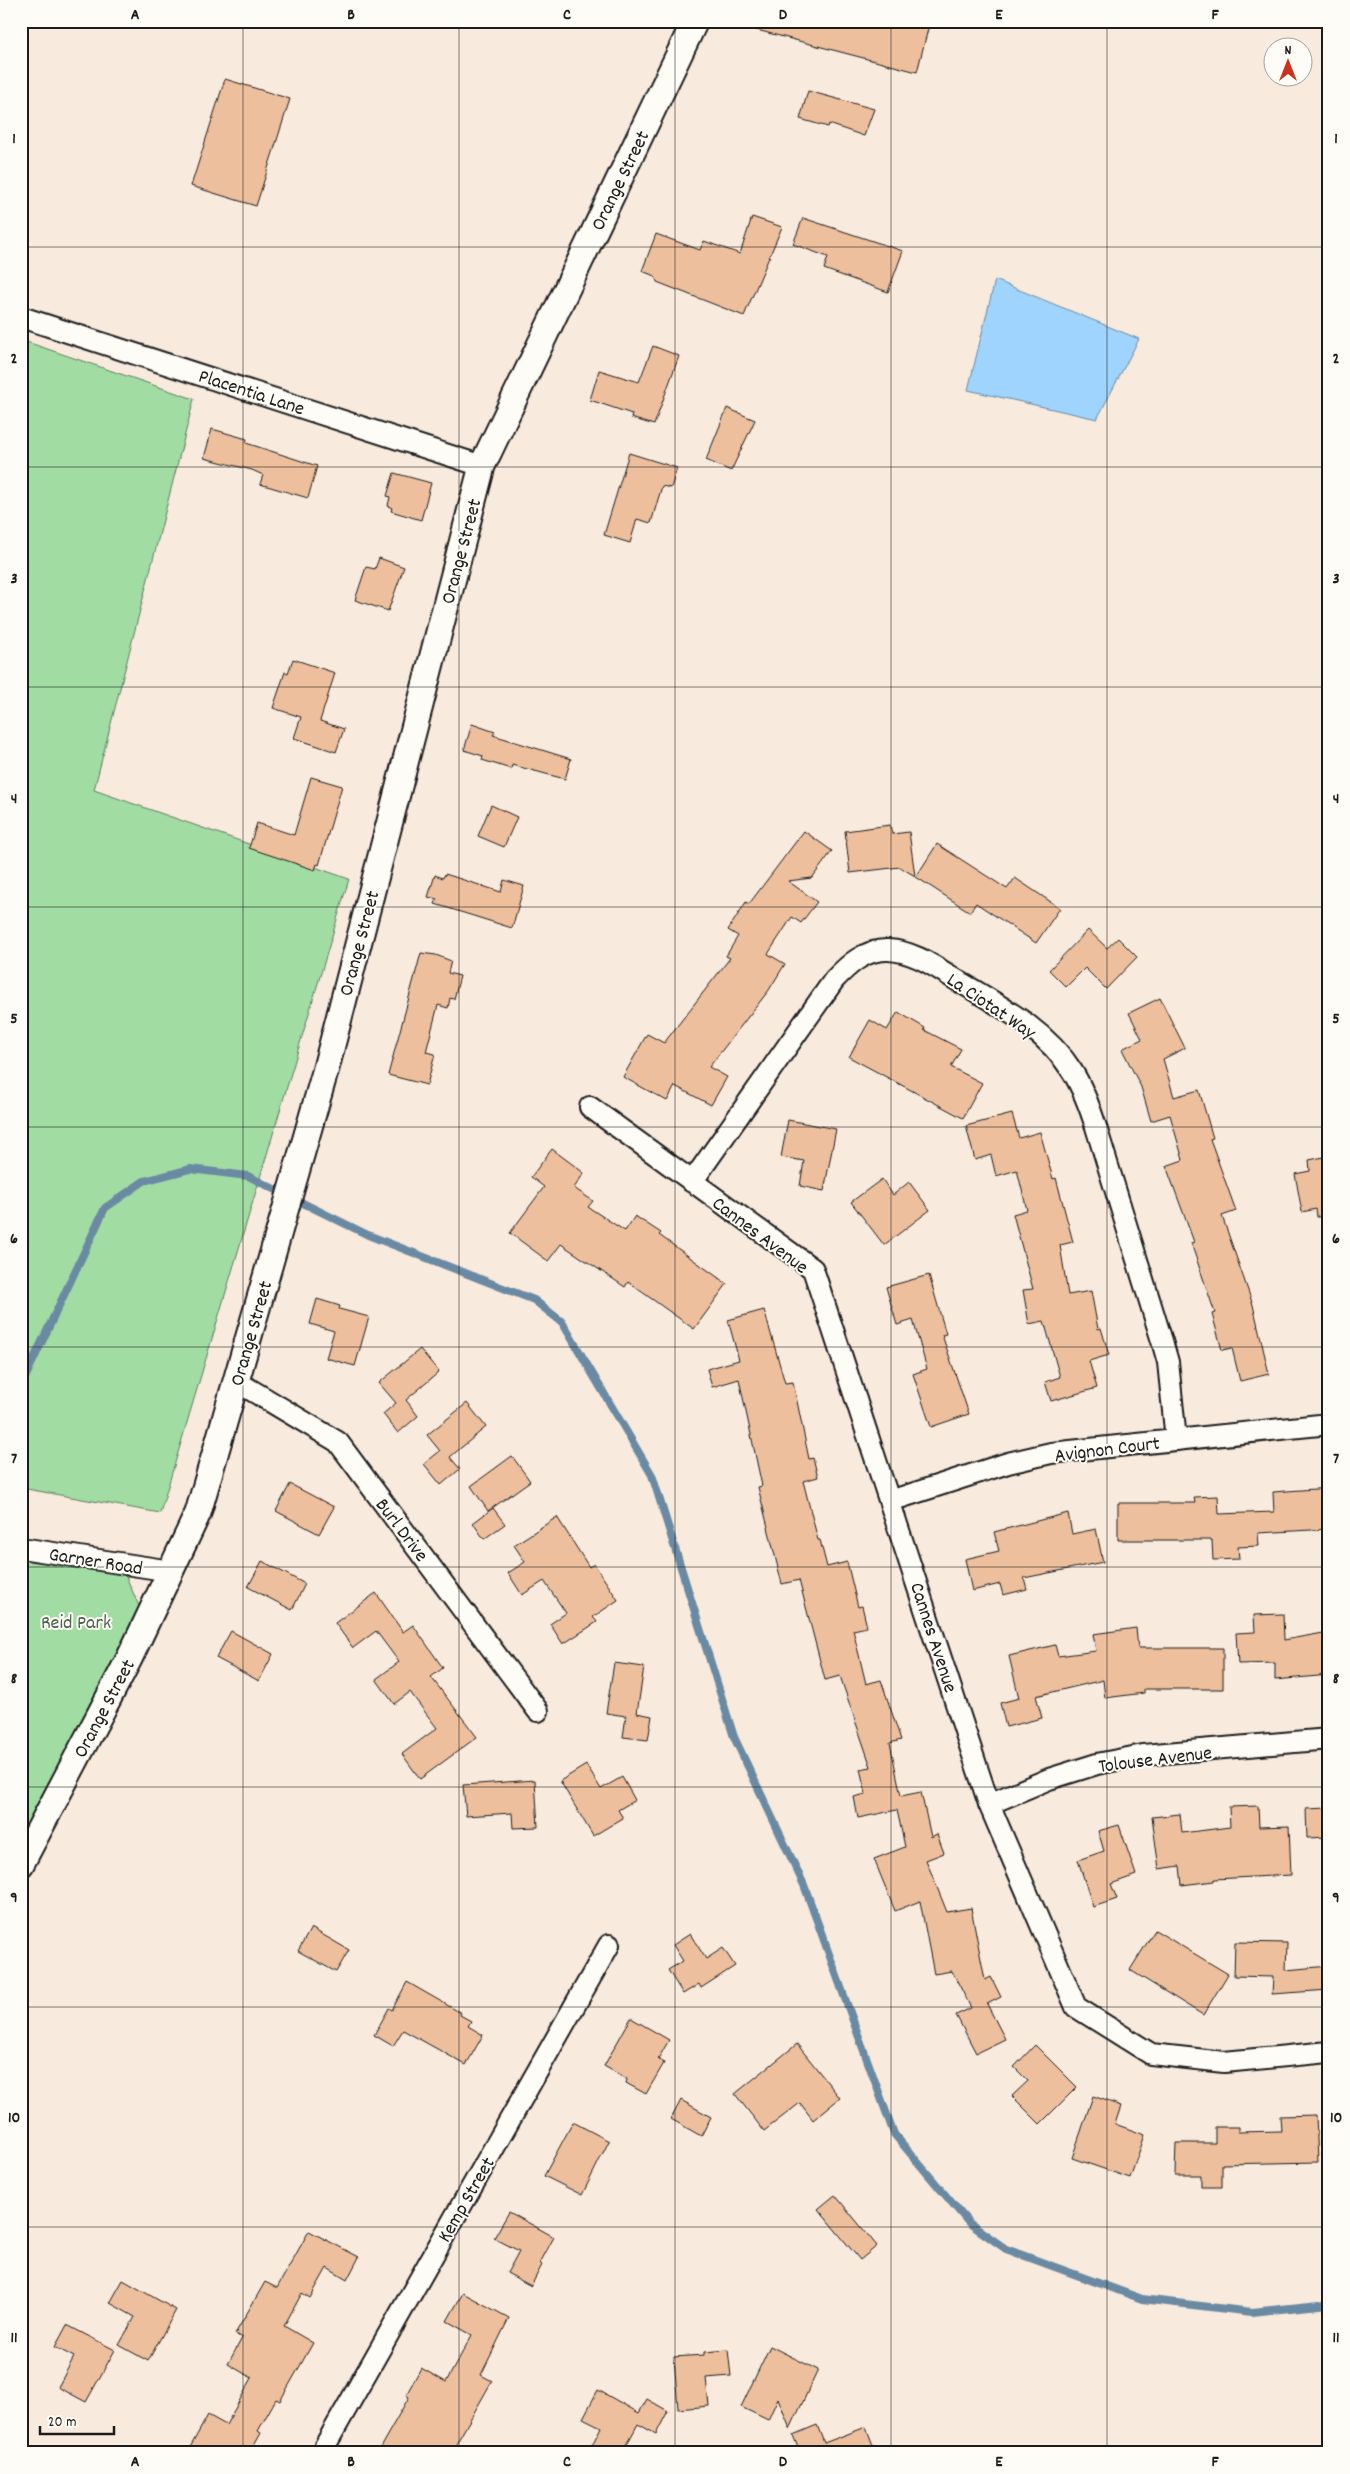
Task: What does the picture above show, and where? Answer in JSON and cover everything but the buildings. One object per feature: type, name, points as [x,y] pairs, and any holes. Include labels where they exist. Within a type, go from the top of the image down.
[{"type":"street","name":"Orange Street","points":[[21,1864],[129,1659],[198,1513],[324,1072],[482,466],[695,21]]},
{"type":"street","name":"Placentia Lane","points":[[21,317],[482,466]]},
{"type":"street","name":"La Ciotat Way","points":[[692,1182],[834,980],[850,964],[867,954],[886,950],[908,952],[1014,1014],[1035,1030],[1053,1048],[1076,1078],[1086,1098],[1096,1127],[1168,1362],[1176,1440]]},
{"type":"street","name":"Cannes Avenue","points":[[590,1108],[812,1269],[989,1804],[1076,2007],[1152,2054],[1224,2062],[1329,2052]]},
{"type":"street","name":"Burl Drive","points":[[236,1381],[338,1442],[538,1711]]},
{"type":"street","name":"Avignon Court","points":[[890,1501],[1008,1463],[1052,1453],[1329,1424]]},
{"type":"street","name":"Garner Road","points":[[21,1548],[171,1571]]},
{"type":"street","name":"Tolouse Avenue","points":[[989,1804],[1049,1779],[1106,1762],[1143,1755],[1329,1739]]},
{"type":"street","name":"Kemp Street","points":[[321,2453],[609,1945]]},
{"type":"green space","points":[[21,340],[194,399],[94,790],[349,879],[160,1513],[21,1488]]},
{"type":"green space","name":"Reid Park","points":[[21,1557],[124,1572],[142,1613],[21,1850]]},
{"type":"water","points":[[995,280],[1139,339],[1097,419],[968,390]]},
{"type":"waterway","points":[[21,1386],[105,1208],[144,1181],[190,1169],[248,1176],[368,1235],[534,1300],[562,1322],[652,1475],[734,1737],[804,1885],[894,2134],[969,2223],[1006,2249],[1142,2299],[1252,2312],[1329,2304]]}]
